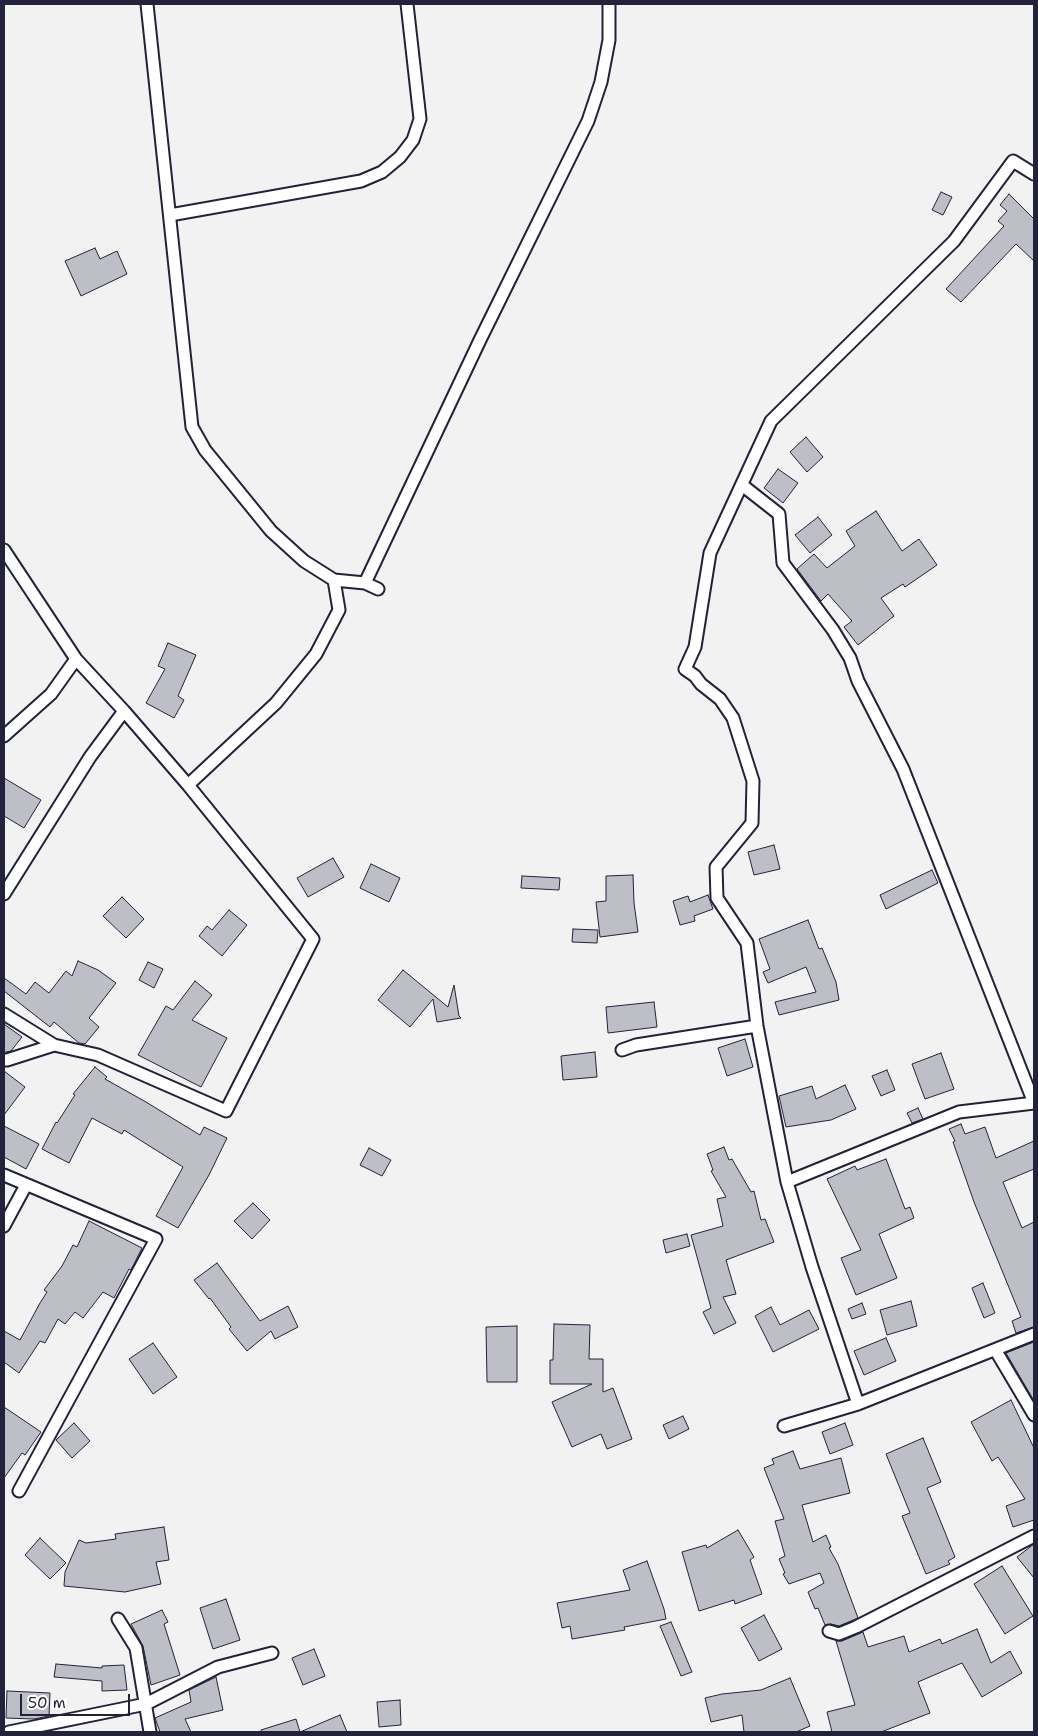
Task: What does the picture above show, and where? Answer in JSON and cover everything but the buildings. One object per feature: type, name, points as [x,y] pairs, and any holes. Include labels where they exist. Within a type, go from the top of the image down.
[{"type":"street","points":[[147,4],[192,427],[205,450],[270,531],[304,561],[334,580],[365,583],[378,589]]},
{"type":"street","points":[[170,215],[361,181],[382,172],[400,156],[412,140],[420,119],[407,4]]},
{"type":"street","points":[[365,583],[480,340],[588,121],[601,82],[609,40],[609,4]]},
{"type":"street","points":[[858,1404],[812,1267],[787,1182],[757,1026],[747,943],[717,898],[716,868],[752,823],[753,781],[733,718],[720,699],[701,684],[695,676],[685,670],[695,647],[710,553],[771,421],[954,241],[1013,161],[1034,174]]},
{"type":"street","points":[[742,485],[779,514],[783,562],[833,630],[850,658],[858,681],[903,769],[1034,1103],[959,1112],[787,1182]]},
{"type":"street","points":[[4,550],[76,659],[188,785],[313,939],[226,1111],[98,1055],[54,1045],[4,1014]]},
{"type":"street","points":[[188,785],[276,703],[316,654],[339,610],[334,580]]},
{"type":"street","points":[[4,736],[51,694],[76,659]]},
{"type":"street","points":[[4,894],[90,757],[124,712]]},
{"type":"street","points":[[622,1050],[636,1045],[757,1026]]},
{"type":"street","points":[[4,1060],[54,1045]]},
{"type":"street","points":[[4,1175],[156,1238],[19,1491]]},
{"type":"street","points":[[4,1226],[26,1185]]},
{"type":"street","points":[[784,1426],[858,1404],[996,1351],[1034,1334]]},
{"type":"street","points":[[996,1351],[1034,1415]]},
{"type":"street","points":[[829,1631],[839,1634],[856,1627],[1034,1536]]},
{"type":"street","points":[[118,1619],[136,1648],[150,1732]]},
{"type":"street","points":[[10,1732],[146,1704],[218,1667],[272,1653]]}]
